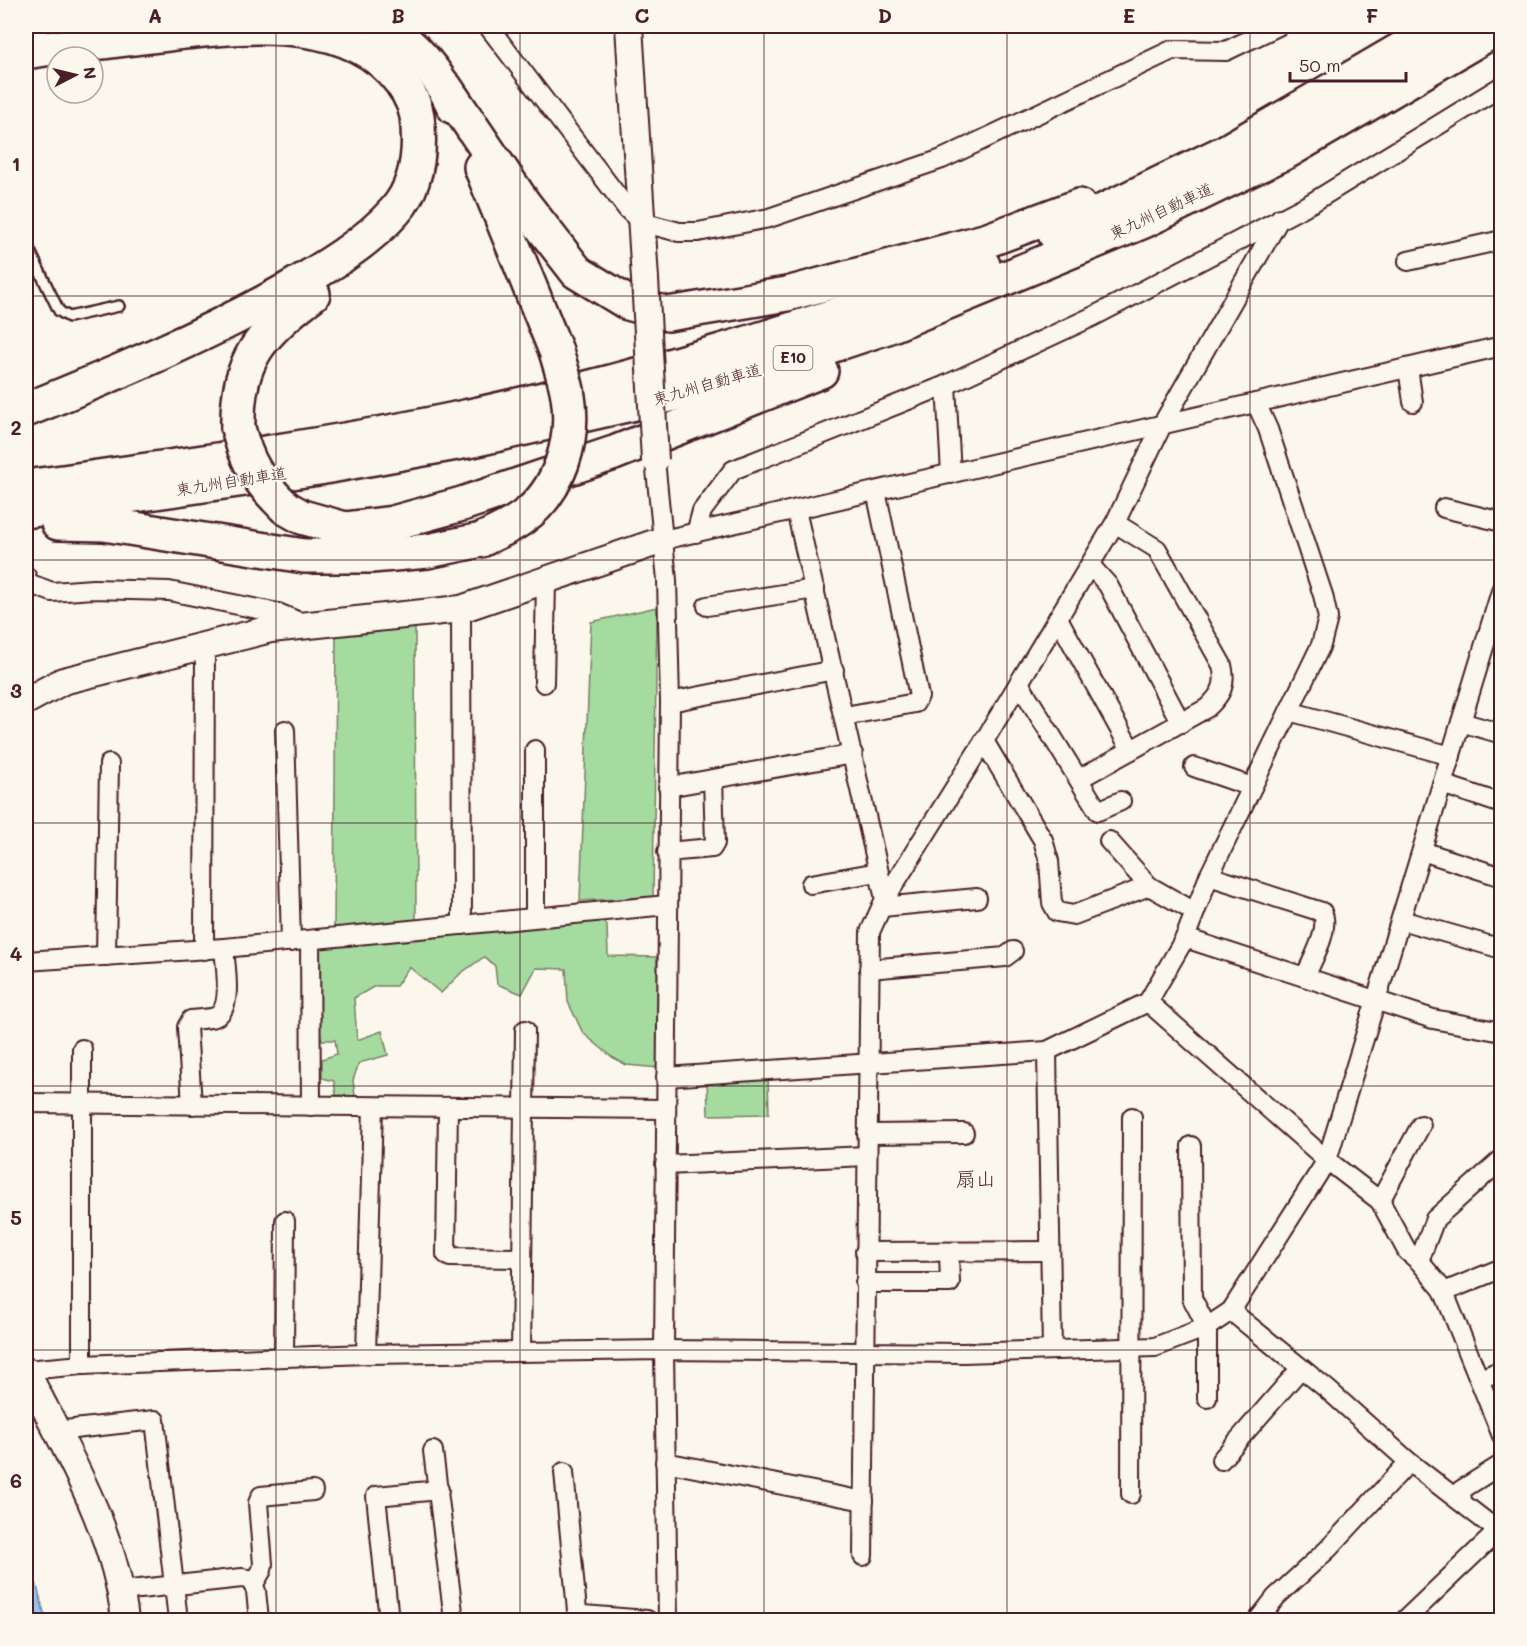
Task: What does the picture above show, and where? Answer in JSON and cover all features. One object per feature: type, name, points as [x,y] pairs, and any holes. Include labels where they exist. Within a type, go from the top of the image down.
[{"type":"highway","points":[[26,28],[32,26]]},
{"type":"highway","points":[[383,26],[413,49],[445,87],[524,204],[577,272],[628,303],[668,314],[787,294],[988,240],[1227,151]]},
{"type":"highway","name":"東九州自動車道","points":[[26,487],[278,450],[450,420],[702,358],[881,301],[1004,257],[1087,220],[1227,151],[1441,26]]},
{"type":"highway","name":"東九州自動車道","points":[[26,511],[320,468],[461,442],[710,386],[887,327],[1144,221],[1286,152],[1501,26]]},
{"type":"highway","points":[[26,52],[252,27],[314,32],[363,47],[380,58],[402,81],[416,110],[420,138],[411,184],[395,211],[359,255],[276,322],[251,356],[241,378],[237,403],[238,428],[243,451],[256,476],[286,508],[321,524],[345,528],[379,527],[462,504],[614,453],[897,342],[1144,221]]},
{"type":"highway","points":[[26,522],[104,524],[304,556],[371,556],[428,550],[481,540],[522,518],[547,494],[557,477],[570,425],[568,395],[556,351],[500,211],[445,87]]},
{"type":"highway","points":[[26,410],[136,366],[229,322],[329,266],[395,211]]},
{"type":"street","points":[[488,26],[607,185],[641,222],[663,230],[698,232],[769,218],[942,159],[1172,50],[1226,51],[1278,26]]},
{"type":"street","points":[[629,26],[655,460],[667,580],[670,702],[664,1350],[668,1620]]},
{"type":"street","points":[[696,532],[702,511],[733,470],[946,385],[1094,316],[1323,196],[1502,86]]},
{"type":"street","points":[[863,1556],[870,932],[884,903],[1115,523],[1162,425],[1280,218]]},
{"type":"street","points":[[1408,261],[1502,240]]},
{"type":"street","points":[[26,701],[63,681],[205,645],[305,624],[461,609],[663,540],[1502,346]]},
{"type":"street","points":[[1408,368],[1413,402]]},
{"type":"street","points":[[946,385],[951,474]]},
{"type":"street","points":[[666,1077],[1047,1051],[1148,1002],[1185,938],[1209,876],[1321,645],[1328,618],[1323,595],[1280,463],[1256,403]]},
{"type":"street","points":[[845,716],[915,703],[919,696],[876,491]]},
{"type":"street","points":[[1444,508],[1502,522]]},
{"type":"street","points":[[796,510],[845,716],[884,903]]},
{"type":"street","points":[[1079,779],[1208,708],[1221,694],[1225,677],[1222,665],[1156,549],[1115,523]]},
{"type":"street","points":[[1090,565],[1108,585],[1181,723]]},
{"type":"street","points":[[26,576],[28,583],[52,592],[93,589],[169,591],[278,613],[305,624]]},
{"type":"street","points":[[544,683],[546,581]]},
{"type":"street","points":[[125,1620],[121,1591],[102,1525],[26,1371],[82,1365],[366,1354],[664,1350],[963,1353],[1155,1347],[1207,1327],[1231,1311],[1327,1160],[1502,588]]},
{"type":"street","points":[[707,606],[815,589]]},
{"type":"street","points":[[461,609],[462,925]]},
{"type":"street","points":[[1058,618],[1131,750]]},
{"type":"street","points":[[204,950],[205,645]]},
{"type":"street","points":[[670,702],[834,670]]},
{"type":"street","points":[[1019,682],[1098,811],[1121,801]]},
{"type":"street","points":[[1289,711],[1451,756]]},
{"type":"street","points":[[1461,722],[1502,734]]},
{"type":"street","points":[[285,730],[311,1106]]},
{"type":"street","points":[[984,741],[1043,840],[1049,861],[1052,903],[1057,912],[1074,915],[1149,886]]},
{"type":"street","points":[[535,750],[535,917]]},
{"type":"street","points":[[668,787],[853,754]]},
{"type":"street","points":[[106,957],[109,764]]},
{"type":"street","points":[[1194,767],[1252,787]]},
{"type":"street","points":[[667,852],[712,848],[715,843],[714,779]]},
{"type":"street","points":[[1442,784],[1502,804]]},
{"type":"street","points":[[1108,841],[1149,886],[1195,912]]},
{"type":"street","points":[[1422,851],[1502,877]]},
{"type":"street","points":[[812,884],[878,872]]},
{"type":"street","points":[[1209,876],[1322,912],[1325,918],[1323,929],[1305,977]]},
{"type":"street","points":[[884,903],[977,898]]},
{"type":"street","points":[[26,961],[204,950],[667,905]]},
{"type":"street","points":[[1401,920],[1502,949]]},
{"type":"street","points":[[1185,938],[1433,1019],[1502,1032]]},
{"type":"street","points":[[192,1105],[187,1027],[191,1020],[215,1017],[224,1010],[227,1000],[224,948]]},
{"type":"street","points":[[869,969],[1005,957],[1013,951]]},
{"type":"street","points":[[1148,1002],[1327,1160],[1380,1201],[1407,1251],[1419,1261],[1444,1292],[1502,1436]]},
{"type":"street","points":[[521,1352],[525,1030]]},
{"type":"street","points":[[82,1049],[82,1365]]},
{"type":"street","points":[[1047,1051],[1052,1350]]},
{"type":"street","points":[[26,1103],[666,1110]]},
{"type":"street","points":[[366,1354],[373,1107]]},
{"type":"street","points":[[448,1107],[446,1254],[450,1257],[522,1258]]},
{"type":"street","points":[[1131,1494],[1132,1117]]},
{"type":"street","points":[[1380,1201],[1421,1125]]},
{"type":"street","points":[[867,1134],[964,1133]]},
{"type":"street","points":[[1191,1146],[1192,1298],[1207,1327],[1207,1398]]},
{"type":"street","points":[[665,1165],[867,1156]]},
{"type":"street","points":[[1419,1261],[1435,1219],[1502,1159]]},
{"type":"street","points":[[284,1357],[285,1221]]},
{"type":"street","points":[[865,1252],[1050,1251]]},
{"type":"street","points":[[865,1282],[950,1283],[949,1252]]},
{"type":"street","points":[[1444,1292],[1502,1268]]},
{"type":"street","points":[[1231,1311],[1301,1368],[1409,1462],[1500,1532],[1405,1620]]},
{"type":"street","points":[[1221,1460],[1301,1368]]},
{"type":"street","points":[[1480,1378],[1502,1370]]},
{"type":"street","points":[[56,1431],[155,1420],[178,1620]]},
{"type":"street","points":[[433,1451],[454,1620]]},
{"type":"street","points":[[665,1461],[864,1501]]},
{"type":"street","points":[[1258,1620],[1276,1597],[1328,1549],[1409,1462]]},
{"type":"street","points":[[1462,1502],[1461,1490],[1502,1464]]},
{"type":"street","points":[[564,1472],[577,1611],[583,1615],[647,1620]]},
{"type":"street","points":[[389,1620],[376,1496],[439,1490]]},
{"type":"street","points":[[253,1585],[263,1564],[258,1503],[261,1496],[313,1491]]},
{"type":"street","points":[[121,1591],[242,1578],[251,1580],[259,1620]]},
{"type":"lane","points":[[26,243],[59,311],[69,317],[119,306]]},
{"type":"green space","points":[[657,607],[653,897],[580,901],[591,622]]},
{"type":"green space","points":[[415,625],[416,921],[334,930],[336,632]]},
{"type":"green space","points":[[601,919],[607,925],[608,956],[657,957],[659,1068],[626,1065],[612,1057],[583,1033],[568,1002],[566,969],[536,968],[522,994],[497,984],[495,966],[484,957],[460,974],[441,993],[409,967],[396,986],[375,986],[354,998],[357,1040],[382,1031],[388,1055],[359,1063],[353,1080],[355,1096],[336,1095],[334,1081],[322,1078],[322,1059],[337,1054],[335,1040],[322,1040],[319,1030],[317,948]]},
{"type":"green space","points":[[768,1076],[769,1114],[708,1115],[707,1078]]},
{"type":"water","points":[[26,1545],[46,1620],[29,1620],[26,1608]]},
{"type":"district","name":"扇山","points":[[976,1179]]}]
